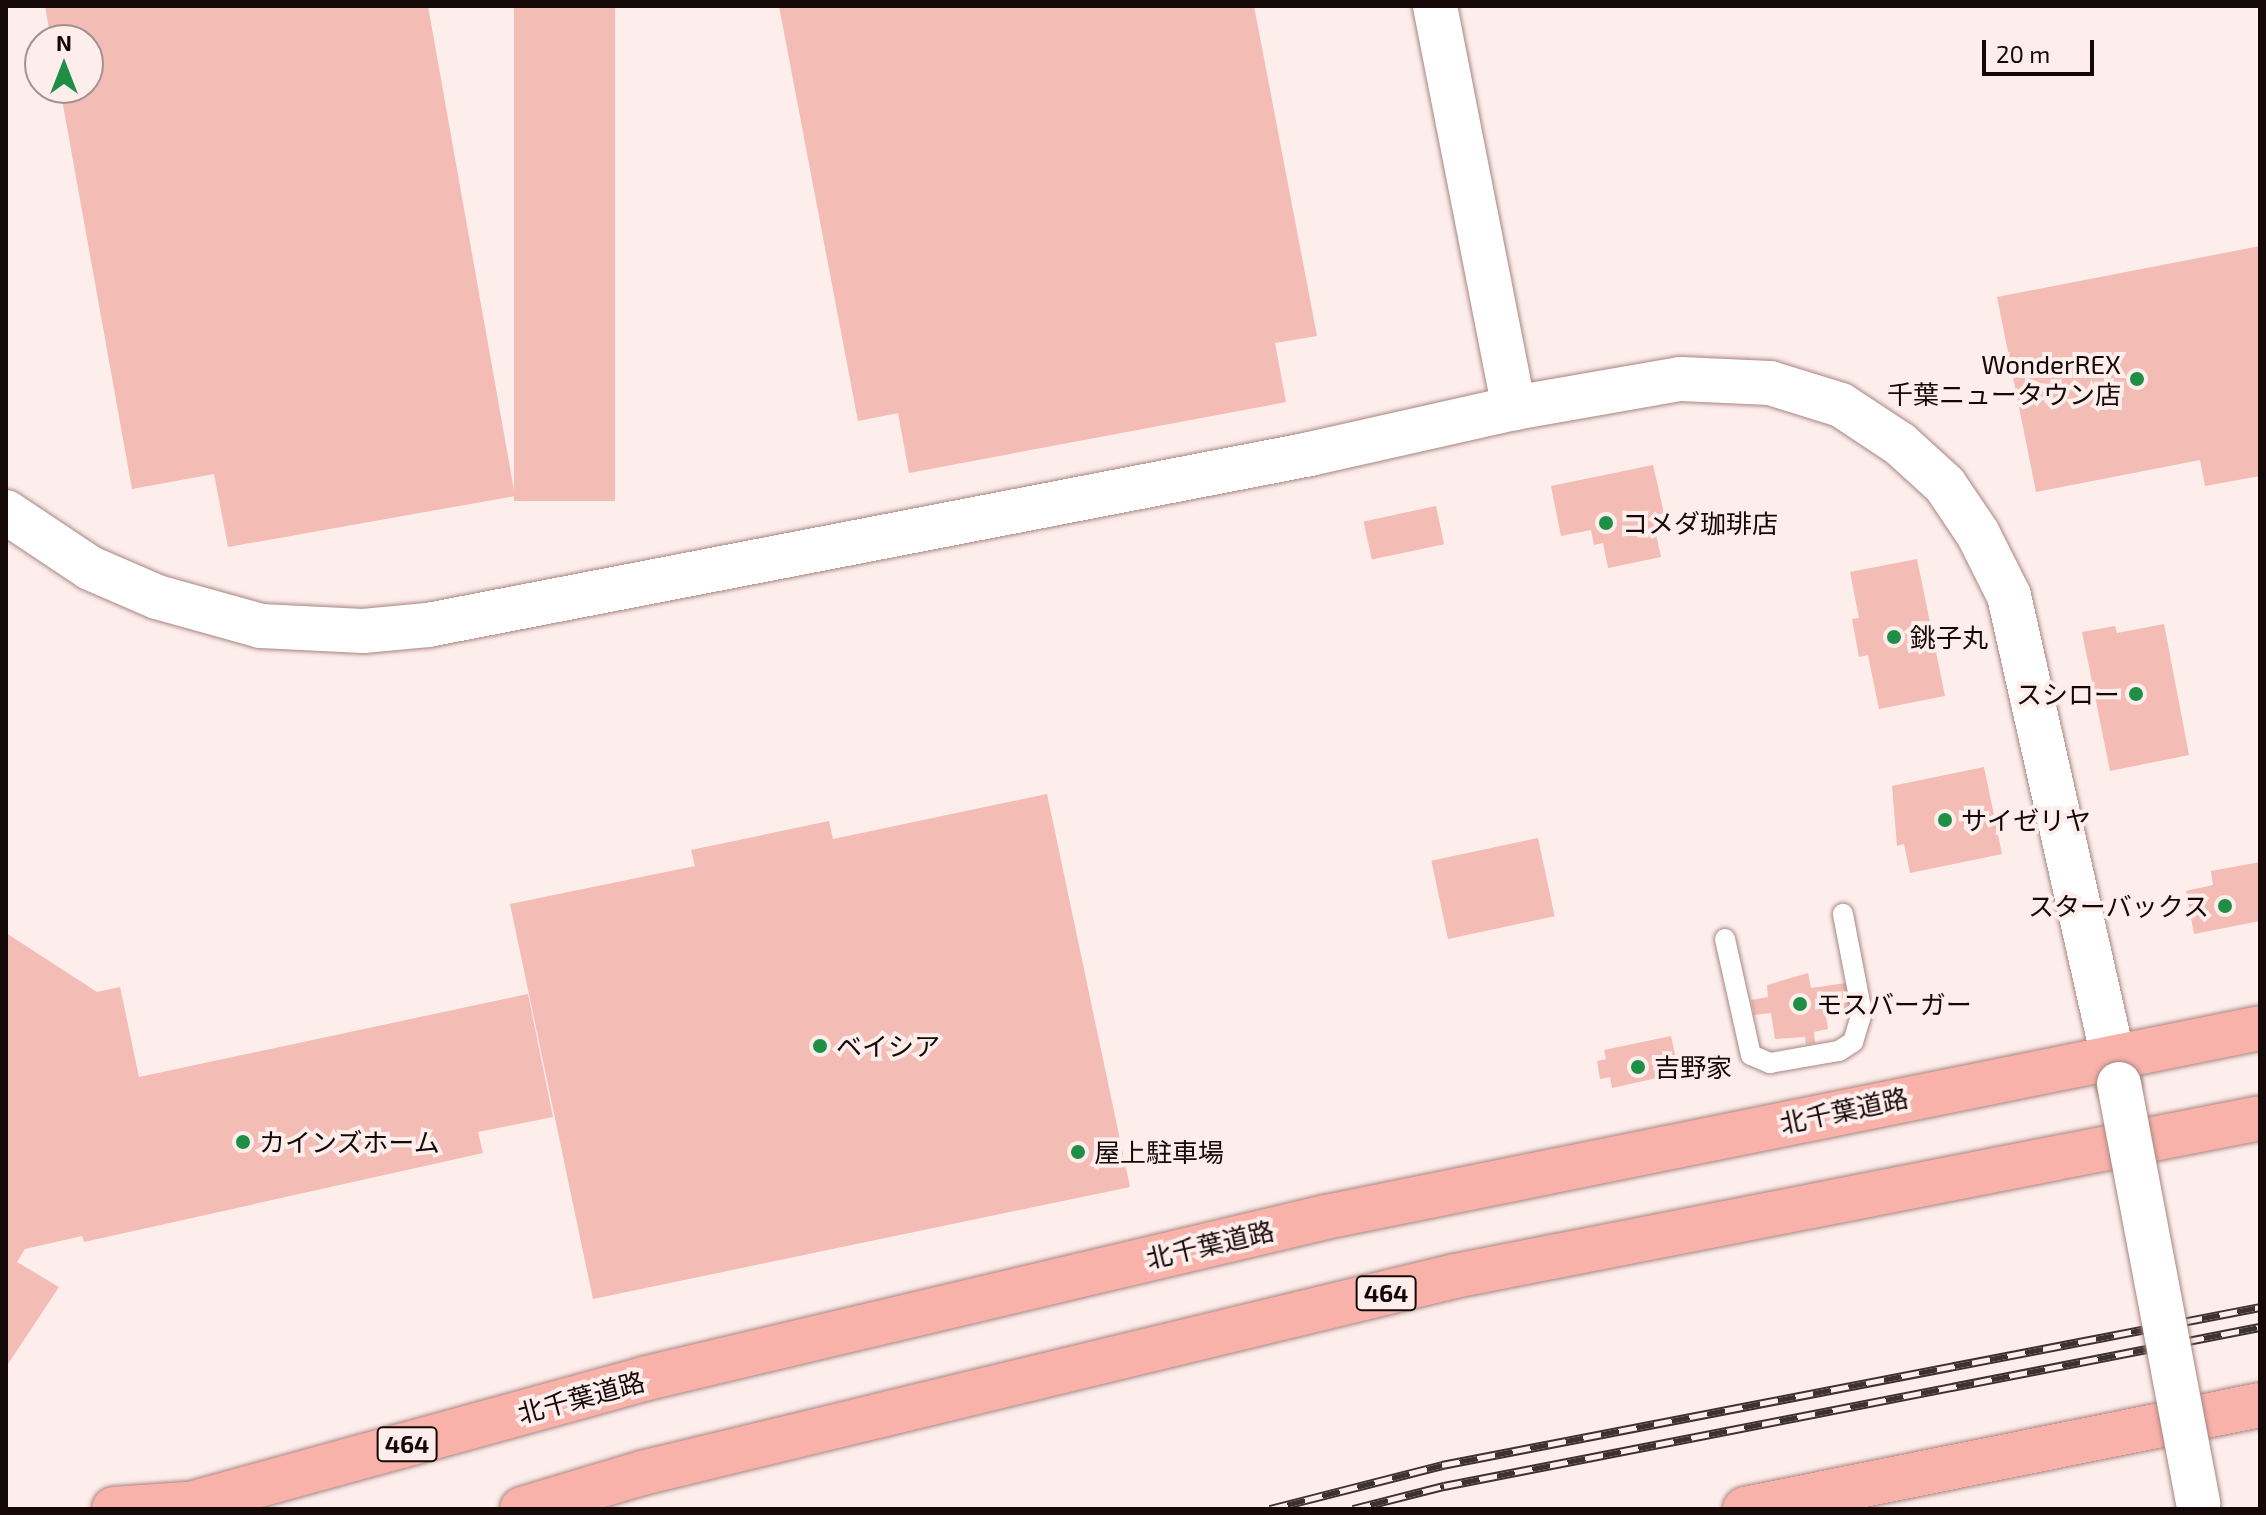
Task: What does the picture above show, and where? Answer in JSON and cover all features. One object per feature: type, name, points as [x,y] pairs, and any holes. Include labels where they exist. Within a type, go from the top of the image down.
[{"type":"highway","name":"北千葉道路","points":[[114,1509],[179,1507],[643,1379],[1311,1220],[2116,1070],[2260,1028]]},
{"type":"highway","name":"464","points":[[522,1509],[642,1473],[1455,1276],[2260,1118]]},
{"type":"highway","points":[[1745,1509],[2260,1405]]},
{"type":"street","points":[[1435,6],[1514,408]]},
{"type":"street","points":[[6,512],[90,568],[157,597],[261,626],[363,631],[428,625],[1280,460],[1514,408],[1681,379],[1770,383],[1841,405],[1900,444],[1945,485],[2009,596],[2116,1070],[2198,1506]]},
{"type":"lane","points":[[1725,939],[1751,1055],[1770,1063],[1839,1051],[1853,1042],[1862,1013],[1843,914]]},
{"type":"building","points":[[45,6],[428,6],[515,496],[228,547],[214,474],[132,489],[63,104],[104,104],[104,24],[48,24]]},
{"type":"building","points":[[514,6],[615,6],[615,501],[514,501]]},
{"type":"building","points":[[779,6],[1254,6],[1317,336],[1275,343],[1286,402],[909,473],[898,413],[858,421]]},
{"type":"building","name":"WonderREX 千葉ニュータウン店","points":[[2260,246],[2260,476],[2205,486],[2200,460],[2036,492],[1997,297]]},
{"type":"building","name":"コメダ珈琲店","points":[[1653,465],[1664,513],[1652,516],[1661,557],[1608,568],[1603,543],[1594,545],[1591,530],[1561,536],[1551,486]]},
{"type":"building","points":[[1436,506],[1444,544],[1372,560],[1364,521]]},
{"type":"building","name":"銚子丸","points":[[1917,559],[1945,696],[1879,709],[1868,655],[1859,657],[1852,619],[1859,618],[1850,572]]},
{"type":"building","name":"スシロー","points":[[2164,624],[2189,755],[2110,771],[2082,632],[2115,626],[2117,633]]},
{"type":"building","name":"サイゼリヤ","points":[[1984,767],[2002,854],[1910,873],[1904,844],[1897,846],[1892,786]]},
{"type":"building","name":"ベイシア","points":[[1047,794],[1130,1187],[593,1299],[510,904],[695,866],[691,850],[829,821],[833,839]]},
{"type":"building","points":[[1538,838],[1555,916],[1448,939],[1431,861]]},
{"type":"building","name":"スターバックス","points":[[2260,862],[2260,921],[2194,934],[2186,891],[2213,885],[2211,871]]},
{"type":"building","name":"カインズホーム","points":[[6,933],[97,992],[120,987],[139,1077],[528,994],[553,1117],[478,1132],[483,1153],[84,1242],[82,1236],[25,1249],[17,1262],[59,1287],[6,1367]]},
{"type":"building","name":"モスバーガー","points":[[1808,973],[1811,988],[1846,983],[1851,1014],[1825,1011],[1828,1029],[1814,1032],[1815,1043],[1806,1044],[1805,1037],[1775,1039],[1771,1013],[1754,1015],[1751,1000],[1768,997],[1767,985]]},
{"type":"building","name":"吉野家","points":[[1671,1036],[1679,1073],[1612,1088],[1610,1077],[1600,1079],[1597,1061],[1606,1059],[1604,1050]]},
{"type":"railway","points":[[1270,1509],[1442,1465],[2260,1307]]},
{"type":"railway","points":[[1353,1509],[1444,1486],[2260,1327]]},
{"type":"place","name":"WonderREX 千葉ニュータウン店","points":[[2137,379]]},
{"type":"place","name":"コメダ珈琲店","points":[[1606,523]]},
{"type":"place","name":"銚子丸","points":[[1894,637]]},
{"type":"place","name":"スシロー","points":[[2136,694]]},
{"type":"place","name":"サイゼリヤ","points":[[1945,820]]},
{"type":"place","name":"スターバックス","points":[[2225,906]]},
{"type":"place","name":"モスバーガー","points":[[1800,1004]]},
{"type":"place","name":"ベイシア","points":[[820,1046]]},
{"type":"place","name":"吉野家","points":[[1638,1067]]},
{"type":"place","name":"カインズホーム","points":[[243,1142]]},
{"type":"place","name":"屋上駐車場","points":[[1078,1152]]}]
